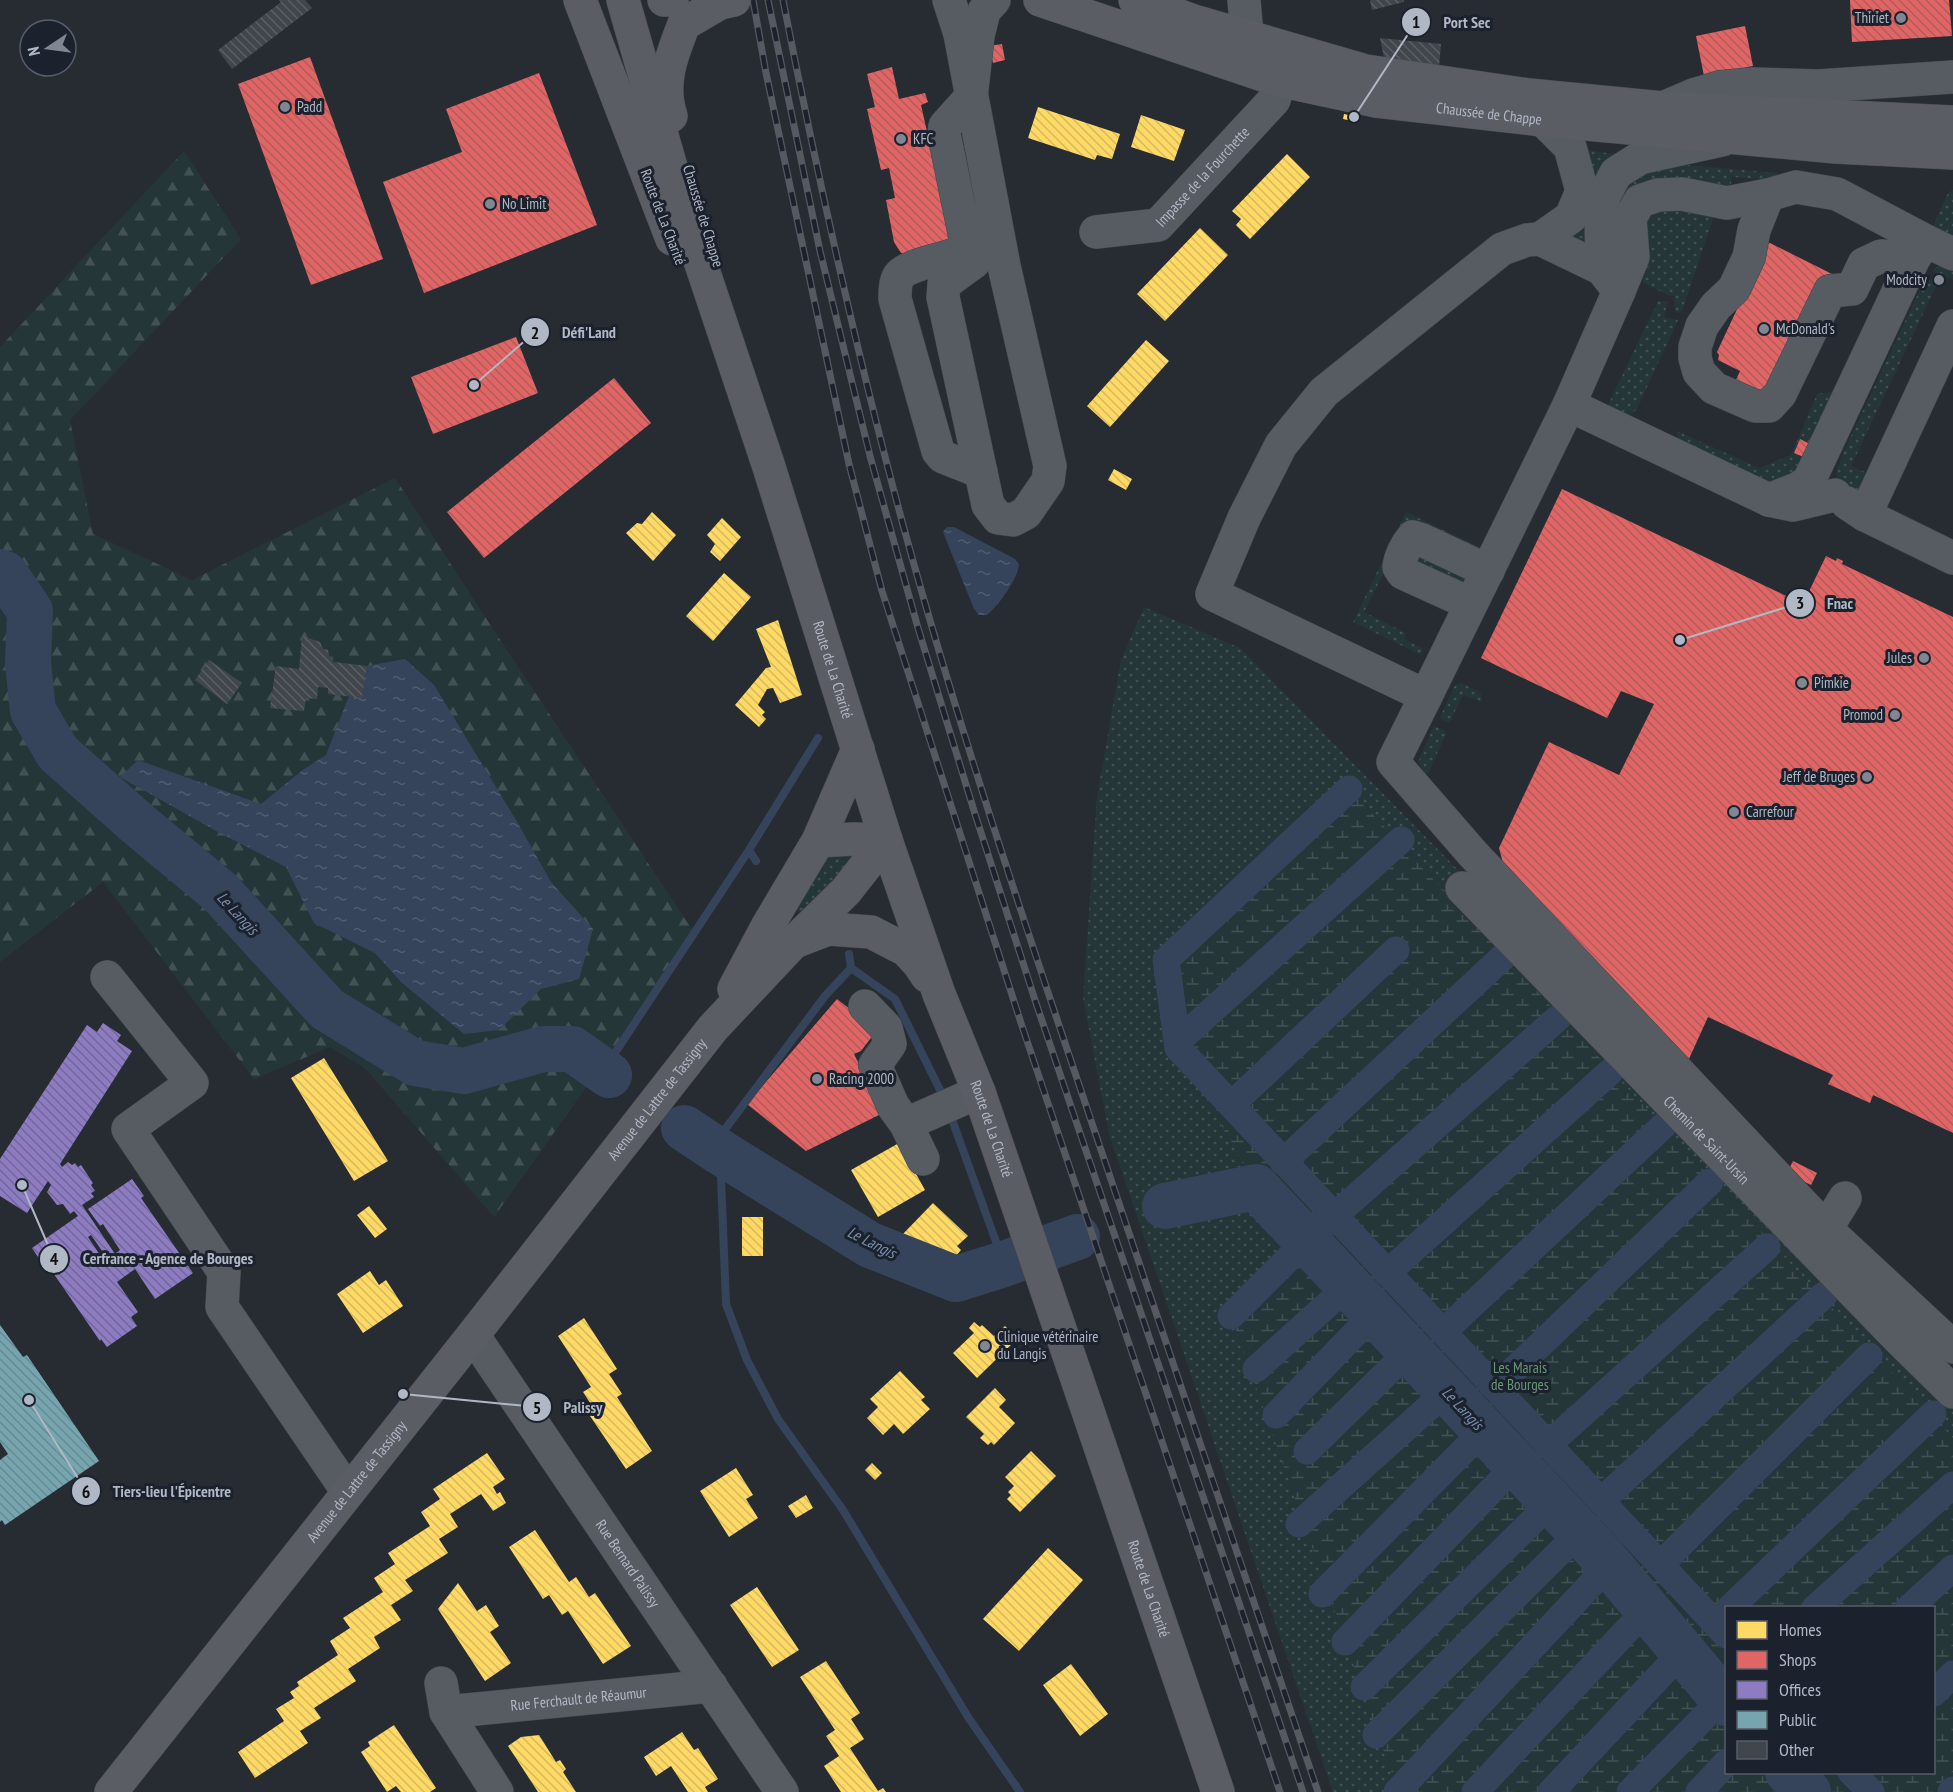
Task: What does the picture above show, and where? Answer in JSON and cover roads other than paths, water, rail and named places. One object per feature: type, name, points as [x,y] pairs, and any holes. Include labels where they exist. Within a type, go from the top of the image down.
[{"type":"main road","name":"Route de La Charité","points":[[580,0],[731,394],[768,464]]},
{"type":"main road","points":[[664,0],[672,0]]},
{"type":"main road","name":"Chaussée de Chappe","points":[[734,0],[720,3],[684,24],[669,65],[666,100],[759,397],[768,464]]},
{"type":"main road","name":"Chaussée de Chappe","points":[[1040,0],[1278,80],[1376,101],[1731,138],[1836,147],[1953,153]]},
{"type":"main road","name":"Chaussée de Chappe","points":[[1135,0],[1194,21],[1366,72],[1529,94],[1663,108],[1953,122]]},
{"type":"main road","name":"Route de La Charité","points":[[632,5],[686,219],[768,464],[886,840],[939,994],[958,1101],[1023,1220],[1218,1792]]},
{"type":"main road","points":[[612,86],[632,5]]},
{"type":"main road","name":"Avenue de Lattre de Tassigny","points":[[713,1028],[767,927],[818,841],[858,749]]},
{"type":"main road","points":[[818,841],[854,838],[886,840]]},
{"type":"main road","name":"Avenue de Lattre de Tassigny","points":[[111,1792],[474,1335],[713,1028],[793,943],[846,891],[886,840]]},
{"type":"main road","name":"Avenue de Lattre de Tassigny","points":[[793,943],[828,929],[872,932],[906,950],[919,964],[939,994]]},
{"type":"street","points":[[949,0],[960,34],[971,97],[992,202],[1004,266],[1050,466],[1048,481],[1026,513],[1013,520],[998,518],[988,505],[943,297],[944,284],[974,263],[984,251],[992,202]]},
{"type":"street","points":[[981,472],[943,457],[938,451],[895,299],[895,287],[898,277],[903,272],[961,252],[966,241],[944,134],[945,126],[971,97],[978,36],[984,11],[994,0]]},
{"type":"street","points":[[1244,0],[1247,36]]},
{"type":"street","name":"Impasse de la Fourchette","points":[[1096,232],[1158,225],[1274,100],[1288,48]]},
{"type":"street","points":[[1663,108],[1719,87],[1753,84],[1818,86],[1953,77]]},
{"type":"street","points":[[1426,696],[1212,594],[1244,518],[1281,445],[1324,392],[1502,249],[1527,240],[1540,239],[1571,217],[1582,191],[1570,147],[1543,120]]},
{"type":"street","points":[[1611,280],[1601,217],[1604,196],[1616,173],[1640,158],[1731,138]]},
{"type":"street","points":[[1931,250],[1837,194],[1796,186],[1768,195],[1727,203],[1682,194],[1658,195],[1640,201],[1630,218],[1633,257],[1611,280],[1569,405],[1393,762],[1473,854],[1826,1229],[1953,1347]]},
{"type":"street","points":[[1768,195],[1756,223],[1749,257],[1734,289],[1716,306],[1702,326],[1695,348],[1699,372],[1714,388],[1755,406],[1769,406],[1780,394],[1830,291],[1852,289],[1864,264],[1881,256],[1931,250]]},
{"type":"street","points":[[1540,239],[1611,280]]},
{"type":"street","points":[[1769,500],[1799,488],[1809,481],[1836,424],[1931,250]]},
{"type":"street","points":[[1864,515],[1953,326]]},
{"type":"street","points":[[1569,405],[1769,500],[1793,505],[1835,495]]},
{"type":"street","points":[[1836,424],[1829,471],[1835,495],[1864,515],[1953,558]]},
{"type":"street","points":[[1471,604],[1403,573],[1399,562],[1409,542],[1413,537],[1420,539],[1488,571]]},
{"type":"street","name":"Chemin de Saint-Ursin","points":[[1462,888],[1953,1392]]},
{"type":"street","points":[[107,977],[192,1083],[128,1129],[224,1272],[222,1307],[348,1492]]},
{"type":"street","points":[[865,1006],[886,1028],[890,1044],[875,1065],[893,1106],[906,1124],[923,1158]]},
{"type":"street","points":[[906,1124],[958,1101]]},
{"type":"street","points":[[1826,1229],[1845,1198]]},
{"type":"street","name":"Rue Bernard Palissy","points":[[474,1335],[782,1792]]},
{"type":"street","name":"Rue Ferchault de Réaumur","points":[[497,1792],[443,1698],[711,1686]]},
{"type":"water","points":[[947,527],[954,527],[1015,559],[1019,564],[1007,592],[987,615],[979,615],[974,609],[943,532]]},
{"type":"water","points":[[405,659],[434,685],[551,882],[593,929],[579,979],[541,989],[499,1030],[464,1034],[401,982],[375,953],[314,923],[286,867],[120,777],[138,760],[261,804],[304,769],[326,755],[349,696],[362,697],[367,666]]},
{"type":"waterway","name":"Le Langis","points":[[0,572],[5,574],[30,611],[28,663],[33,711],[58,753],[220,892],[327,1009],[415,1063],[464,1071],[543,1049],[572,1049],[609,1075]]},
{"type":"waterway","points":[[749,850],[818,738]]},
{"type":"waterway","points":[[1349,789],[1166,960],[1178,1048],[1725,1634]]},
{"type":"waterway","points":[[1177,1042],[1401,840]]},
{"type":"waterway","points":[[603,1071],[749,850],[756,861]]},
{"type":"waterway","points":[[1231,1105],[1396,950]]},
{"type":"waterway","points":[[849,954],[851,968],[895,999],[945,1100]]},
{"type":"waterway","points":[[1283,1162],[1504,956]]},
{"type":"waterway","points":[[851,968],[825,996],[723,1132],[720,1152],[726,1304],[747,1360],[778,1419],[843,1510],[968,1717],[1020,1792]]},
{"type":"waterway","points":[[1231,1316],[1306,1241],[1558,1018]]},
{"type":"waterway","points":[[1387,1273],[1610,1072]]},
{"type":"waterway","points":[[950,1114],[1004,1264]]},
{"type":"waterway","points":[[1443,1332],[1663,1126]]},
{"type":"waterway","name":"Le Langis","points":[[684,1128],[870,1245],[956,1279],[1077,1237]]},
{"type":"waterway","points":[[1495,1388],[1710,1182]]},
{"type":"waterway","name":"Le Langis","points":[[1165,1206],[1256,1187],[1604,1558],[1725,1702]]},
{"type":"waterway","points":[[1548,1445],[1767,1247]]},
{"type":"waterway","points":[[1256,1369],[1348,1286]]},
{"type":"waterway","points":[[1601,1501],[1824,1295]]},
{"type":"waterway","points":[[1276,1415],[1375,1313]]},
{"type":"waterway","points":[[1307,1451],[1410,1350]]},
{"type":"waterway","points":[[1661,1564],[1869,1356]]},
{"type":"waterway","points":[[1299,1524],[1447,1391]]},
{"type":"waterway","points":[[1732,1606],[1933,1414]]},
{"type":"waterway","points":[[1322,1594],[1484,1430]]},
{"type":"waterway","points":[[1345,1642],[1517,1464]]},
{"type":"waterway","points":[[1817,1606],[1953,1485]]},
{"type":"waterway","points":[[1364,1687],[1552,1502]]},
{"type":"waterway","points":[[1376,1735],[1580,1532]]},
{"type":"waterway","points":[[1397,1792],[1610,1564]]},
{"type":"waterway","points":[[1911,1606],[1953,1568]]},
{"type":"waterway","points":[[1475,1792],[1647,1609]]},
{"type":"waterway","points":[[1551,1792],[1683,1651]]},
{"type":"waterway","points":[[1935,1692],[1953,1674]]},
{"type":"waterway","points":[[1630,1792],[1723,1698]]},
{"type":"waterway","points":[[1699,1792],[1725,1764]]},
{"type":"waterway","name":"Le Langis","points":[[1790,1774],[1808,1792]]},
{"type":"waterway","points":[[1853,1774],[1871,1792]]},
{"type":"waterway","points":[[1790,1792],[1799,1783]]},
{"type":"railway","points":[[753,0],[766,73],[849,464],[882,591],[1021,1023],[1280,1792]]},
{"type":"railway","points":[[768,0],[820,251],[870,456],[918,628],[1035,1000],[1303,1792]]},
{"type":"railway","points":[[783,0],[824,201],[855,334],[927,610],[1049,996],[1318,1792]]},
{"type":"place","name":"Thiriet","points":[[1901,18]]},
{"type":"place","name":"Padd","points":[[285,107]]},
{"type":"place","name":"Port Sec","points":[[1354,117]]},
{"type":"place","name":"KFC","points":[[901,139]]},
{"type":"place","name":"No Limit","points":[[490,204]]},
{"type":"place","name":"Modcity","points":[[1939,280]]},
{"type":"place","name":"McDonald's","points":[[1764,329]]},
{"type":"place","name":"Défi'Land","points":[[474,385]]},
{"type":"place","name":"Fnac","points":[[1680,640]]},
{"type":"place","name":"Jules","points":[[1924,658]]},
{"type":"place","name":"Pimkie","points":[[1802,683]]},
{"type":"place","name":"Promod","points":[[1895,715]]},
{"type":"place","name":"Jeff de Bruges","points":[[1867,777]]},
{"type":"place","name":"Carrefour","points":[[1734,812]]},
{"type":"place","name":"Racing 2000","points":[[817,1079]]},
{"type":"place","name":"Cerfrance - Agence de Bourges","points":[[22,1185]]},
{"type":"place","name":"Clinique vétérinaire du Langis","points":[[985,1346]]},
{"type":"place","name":"Palissy","points":[[403,1394]]},
{"type":"place","name":"Tiers-lieu l'Épicentre","points":[[29,1400]]},
{"type":"park label","name":"Les Marais de Bourges","points":[[1520,1376]]}]
